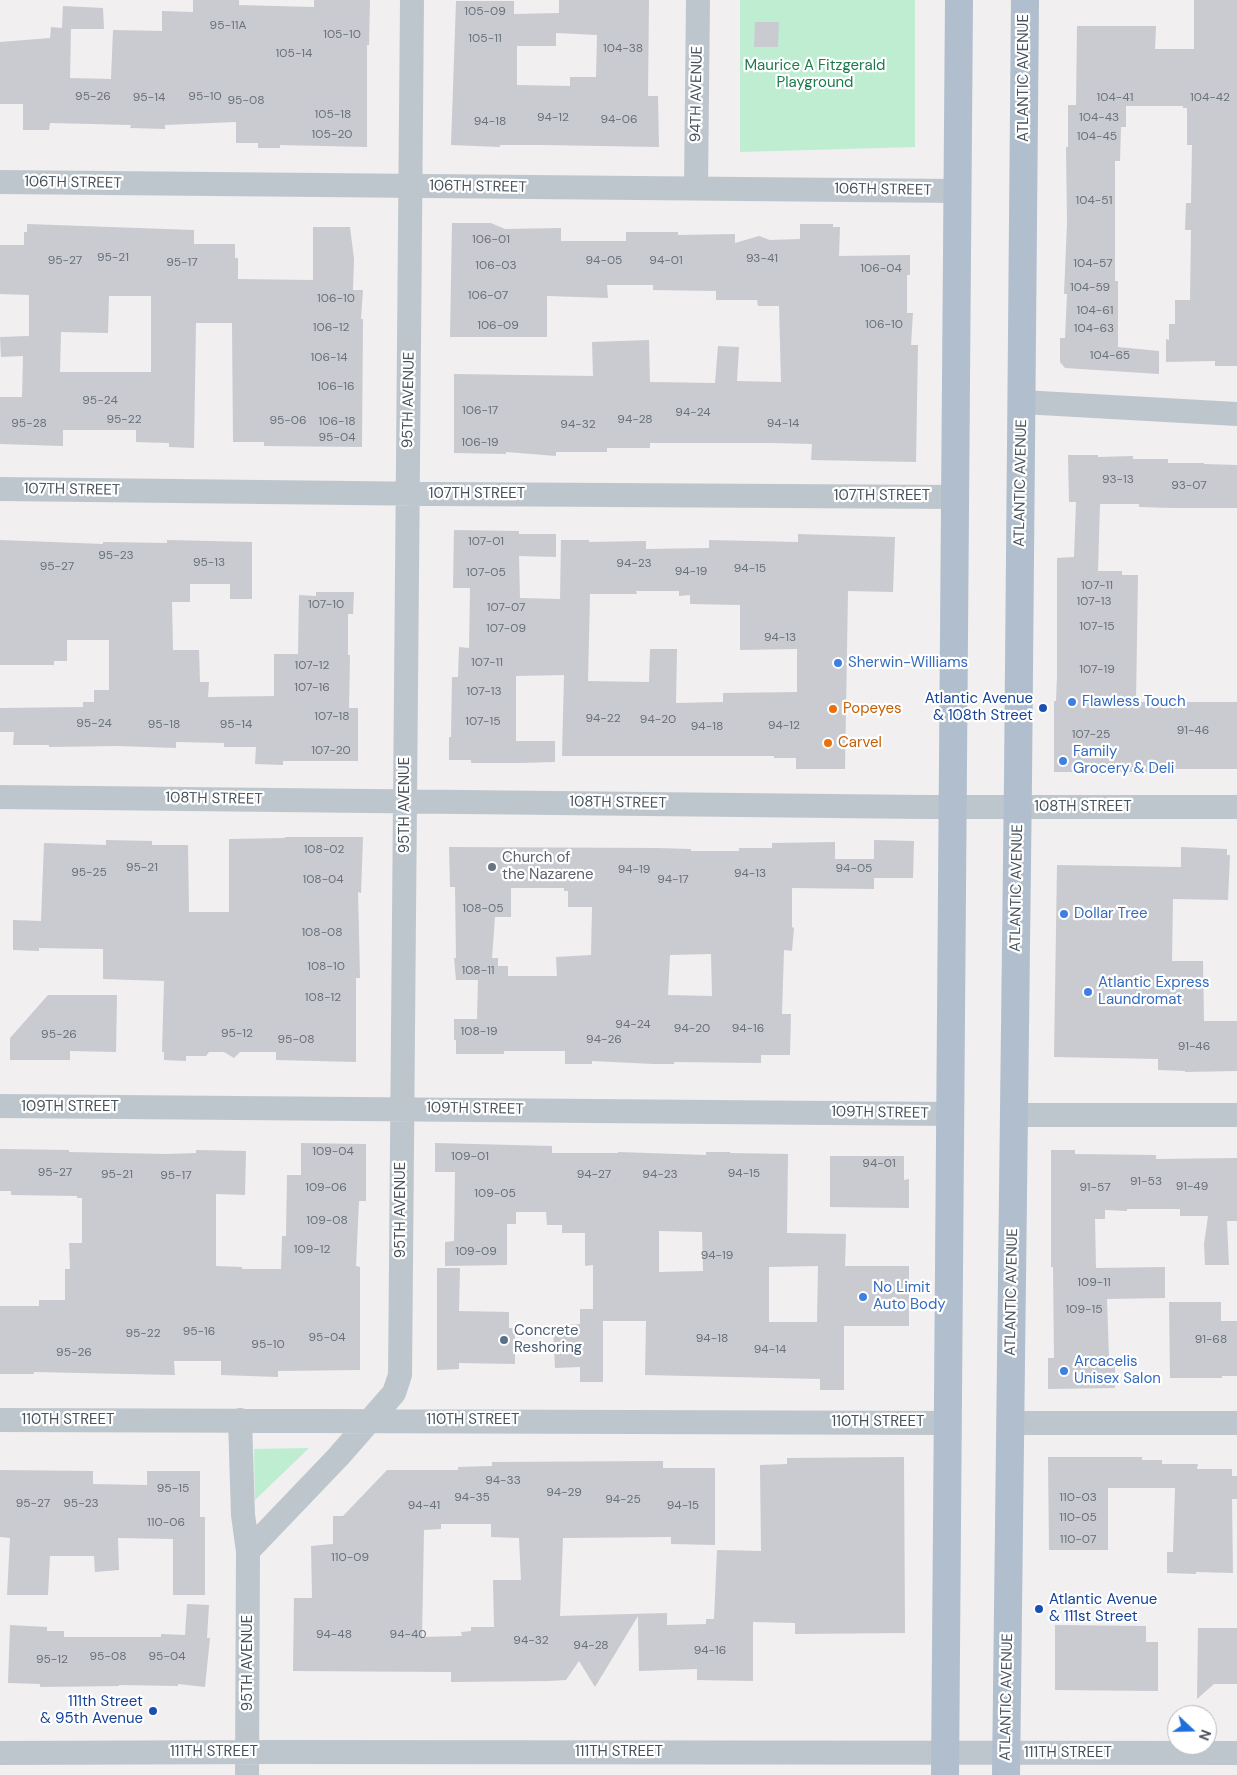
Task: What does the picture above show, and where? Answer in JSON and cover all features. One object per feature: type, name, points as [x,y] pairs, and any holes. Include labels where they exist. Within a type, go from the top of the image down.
[{"type":"main road","points":[[945,1764],[959,0]]},
{"type":"main road","name":"ATLANTIC AVENUE","points":[[1006,1764],[1018,807],[1025,0]]},
{"type":"street","name":"95TH AVENUE","points":[[248,1551],[371,1420],[394,1393],[400,1375],[412,0]]},
{"type":"street","name":"94TH AVENUE","points":[[696,188],[698,0]]},
{"type":"street","name":"106TH STREET","points":[[0,182],[957,191]]},
{"type":"street","points":[[1022,402],[1237,414]]},
{"type":"street","name":"107TH STREET","points":[[0,489],[408,494],[955,497]]},
{"type":"street","name":"108TH STREET","points":[[0,797],[1018,807],[1237,807]]},
{"type":"street","name":"109TH STREET","points":[[0,1106],[950,1114]]},
{"type":"street","points":[[1014,1115],[1237,1115]]},
{"type":"street","name":"110TH STREET","points":[[0,1420],[947,1423]]},
{"type":"street","name":"95TH AVENUE","points":[[240,1420],[243,1515],[248,1551],[247,1764]]},
{"type":"street","points":[[1010,1423],[1237,1423]]},
{"type":"street","name":"111TH STREET","points":[[0,1754],[247,1764],[1006,1764],[1237,1754]]},
{"type":"green space","name":"Maurice A Fitzgerald Playground","points":[[740,0],[915,0],[915,147],[740,152]]},
{"type":"green space","points":[[309,1448],[255,1500],[254,1449]]},
{"type":"building","points":[[193,0],[239,0],[239,5],[314,7],[314,0],[370,0],[369,45],[367,45],[367,147],[280,145],[280,148],[258,148],[258,143],[236,143],[236,122],[165,125],[165,129],[130,128],[131,125],[50,123],[49,130],[23,130],[23,104],[0,104],[0,42],[50,38],[51,27],[62,28],[63,6],[103,8],[104,29],[71,29],[70,78],[111,79],[113,30],[162,31],[162,11],[193,12]]},
{"type":"building","points":[[559,0],[649,0],[648,96],[658,96],[659,147],[500,145],[500,147],[451,145],[456,1],[514,1],[514,14],[559,13]],"holes":[[[556,33],[597,35],[596,77],[570,77],[570,86],[517,85],[517,46],[556,46]]]},
{"type":"building","points":[[1194,0],[1237,0],[1237,366],[1215,366],[1215,361],[1166,362],[1166,339],[1169,340],[1169,324],[1175,324],[1175,300],[1190,300],[1191,230],[1185,230],[1186,203],[1191,203],[1192,145],[1187,145],[1187,108],[1183,108],[1183,106],[1126,106],[1126,127],[1121,127],[1120,161],[1115,161],[1115,281],[1118,281],[1118,347],[1159,351],[1159,374],[1065,368],[1060,362],[1060,338],[1065,338],[1067,294],[1064,294],[1067,223],[1066,147],[1068,147],[1068,105],[1076,105],[1077,26],[1156,26],[1155,49],[1194,49]]},
{"type":"building","points":[[755,22],[779,22],[778,47],[754,47]]},
{"type":"building","points":[[452,223],[491,223],[505,229],[561,228],[561,241],[626,241],[626,232],[678,232],[678,235],[735,234],[735,243],[759,236],[770,240],[800,239],[800,224],[833,224],[833,227],[840,227],[839,256],[910,255],[910,275],[907,275],[907,313],[913,313],[911,345],[918,345],[916,462],[811,460],[812,444],[771,443],[650,443],[650,448],[607,448],[607,452],[556,452],[556,456],[506,452],[506,454],[454,453],[454,374],[593,376],[592,342],[649,340],[650,382],[715,383],[718,346],[739,347],[737,381],[781,382],[779,306],[758,306],[757,300],[716,300],[716,291],[653,290],[653,285],[607,285],[608,298],[547,296],[547,337],[450,337]]},
{"type":"building","points":[[27,224],[194,230],[194,244],[235,244],[235,258],[238,258],[238,279],[313,280],[313,227],[350,227],[354,259],[353,290],[363,290],[361,319],[363,319],[362,447],[264,446],[264,442],[233,442],[232,323],[196,323],[194,448],[169,447],[169,443],[136,442],[136,430],[63,430],[63,446],[0,444],[0,397],[22,397],[23,356],[1,357],[0,337],[29,336],[29,295],[0,294],[0,245],[24,245],[24,232],[27,232]],"holes":[[[109,296],[151,296],[151,372],[60,372],[61,332],[108,333]]]},
{"type":"building","points":[[1068,455],[1098,455],[1098,457],[1133,456],[1133,459],[1168,459],[1168,463],[1237,465],[1237,508],[1139,507],[1139,504],[1100,504],[1098,571],[1122,571],[1122,575],[1138,575],[1136,702],[1237,702],[1237,769],[1170,769],[1169,772],[1054,772],[1054,701],[1056,701],[1057,676],[1057,558],[1074,557],[1076,502],[1069,502]]},
{"type":"building","points":[[454,530],[519,531],[519,534],[556,534],[556,557],[519,556],[520,598],[560,599],[561,540],[589,540],[589,542],[646,541],[646,549],[709,548],[709,540],[798,542],[798,534],[895,537],[893,592],[848,591],[845,769],[796,769],[796,758],[774,758],[774,756],[562,756],[564,675],[516,676],[516,741],[555,741],[555,762],[471,763],[471,760],[449,760],[452,677],[458,677],[459,647],[469,648],[470,588],[453,588]],"holes":[[[636,591],[679,591],[679,596],[690,595],[690,604],[740,605],[740,650],[797,649],[797,692],[723,693],[723,702],[676,703],[677,649],[650,649],[649,682],[588,681],[590,594],[637,594]]]},
{"type":"building","points":[[0,540],[103,544],[103,542],[167,543],[167,540],[252,542],[252,599],[230,599],[230,584],[190,584],[190,602],[172,602],[173,650],[199,650],[200,682],[209,682],[208,697],[274,696],[274,654],[298,654],[299,595],[316,596],[316,592],[354,592],[353,614],[348,614],[348,655],[350,655],[349,708],[358,708],[358,761],[283,761],[283,765],[255,764],[256,747],[224,747],[224,743],[176,742],[176,748],[13,745],[14,732],[0,732],[0,708],[83,707],[83,702],[94,702],[94,690],[109,690],[109,640],[67,640],[67,661],[54,661],[54,665],[0,665]]},
{"type":"building","points":[[363,837],[361,893],[358,892],[360,978],[356,978],[356,1062],[276,1060],[276,1052],[240,1052],[234,1058],[224,1052],[209,1052],[206,1056],[186,1056],[186,1061],[164,1060],[164,1052],[162,1052],[164,981],[103,979],[103,949],[39,948],[39,951],[13,950],[13,920],[41,921],[44,843],[106,845],[106,840],[152,841],[152,845],[188,845],[189,912],[229,912],[229,839]]},
{"type":"building","points":[[874,840],[914,841],[913,878],[874,878],[874,889],[792,888],[792,927],[794,928],[792,951],[784,950],[782,1014],[791,1014],[790,1055],[761,1055],[761,1063],[674,1062],[674,1064],[654,1064],[592,1061],[592,1064],[565,1064],[565,1051],[504,1051],[504,1054],[456,1054],[454,1019],[477,1019],[478,980],[456,980],[454,958],[456,958],[455,887],[450,887],[449,847],[657,848],[691,849],[691,851],[739,851],[739,848],[772,848],[772,843],[835,842],[835,859],[874,859]],"holes":[[[511,888],[564,888],[564,891],[568,891],[568,907],[592,907],[591,955],[556,957],[557,976],[508,976],[508,966],[498,966],[498,958],[492,958],[495,917],[511,917]],[[711,954],[712,996],[668,995],[670,955]]]},
{"type":"building","points":[[1181,847],[1227,849],[1227,855],[1230,855],[1228,900],[1173,899],[1172,961],[1203,961],[1204,1021],[1237,1021],[1237,1071],[1185,1072],[1158,1070],[1158,1059],[1054,1057],[1057,865],[1181,867]]},
{"type":"building","points":[[48,995],[117,995],[116,1052],[70,1051],[70,1060],[10,1060],[10,1038]]},
{"type":"building","points":[[301,1143],[366,1144],[366,1201],[359,1201],[356,1266],[360,1267],[360,1370],[278,1371],[278,1377],[221,1375],[221,1361],[174,1361],[175,1375],[34,1372],[34,1374],[0,1374],[0,1306],[39,1306],[39,1300],[65,1300],[65,1269],[70,1269],[69,1243],[82,1243],[82,1198],[77,1198],[77,1196],[11,1195],[11,1191],[0,1191],[0,1149],[166,1154],[196,1153],[196,1150],[246,1151],[245,1195],[216,1194],[216,1266],[242,1267],[242,1269],[281,1269],[282,1236],[286,1236],[287,1175],[301,1175]]},
{"type":"building","points":[[435,1143],[552,1146],[552,1153],[618,1152],[706,1155],[706,1152],[730,1152],[788,1154],[787,1233],[846,1234],[845,1266],[909,1266],[909,1326],[844,1326],[844,1390],[820,1390],[820,1379],[645,1375],[646,1321],[603,1321],[603,1382],[580,1382],[580,1367],[555,1368],[553,1326],[580,1324],[580,1309],[593,1309],[593,1265],[585,1266],[585,1233],[562,1233],[562,1225],[547,1225],[546,1212],[516,1212],[516,1224],[507,1224],[507,1265],[445,1266],[445,1242],[454,1241],[455,1172],[435,1172]],"holes":[[[659,1231],[702,1232],[703,1271],[659,1272]],[[818,1266],[817,1322],[769,1322],[769,1267]]]},
{"type":"building","points":[[1051,1150],[1075,1150],[1075,1154],[1156,1155],[1156,1159],[1237,1158],[1237,1221],[1227,1221],[1229,1265],[1205,1265],[1204,1244],[1208,1216],[1180,1216],[1180,1209],[1127,1209],[1127,1211],[1105,1210],[1105,1219],[1095,1219],[1096,1268],[1165,1267],[1165,1298],[1107,1299],[1109,1357],[1115,1357],[1115,1388],[1048,1389],[1048,1358],[1054,1358],[1053,1267],[1051,1267]]},
{"type":"building","points":[[830,1156],[904,1156],[904,1180],[909,1179],[909,1208],[830,1207]]},
{"type":"building","points":[[437,1268],[460,1268],[459,1311],[509,1312],[509,1328],[515,1328],[515,1364],[459,1363],[459,1369],[437,1370]]},
{"type":"building","points":[[1169,1302],[1221,1302],[1221,1321],[1237,1321],[1237,1376],[1222,1376],[1222,1378],[1170,1378]]},
{"type":"building","points":[[904,1457],[905,1633],[795,1634],[795,1623],[753,1622],[753,1681],[697,1680],[697,1669],[639,1671],[638,1616],[595,1687],[579,1661],[566,1680],[548,1681],[451,1682],[451,1672],[293,1671],[294,1598],[312,1598],[311,1546],[333,1544],[333,1516],[343,1516],[387,1470],[458,1470],[458,1467],[492,1466],[492,1462],[663,1461],[663,1468],[715,1468],[715,1545],[671,1544],[671,1537],[563,1538],[560,1616],[667,1613],[667,1625],[706,1624],[706,1619],[714,1619],[717,1550],[761,1551],[760,1465],[787,1464],[787,1458]],"holes":[[[441,1524],[491,1524],[491,1537],[519,1538],[521,1580],[493,1580],[494,1627],[471,1627],[471,1631],[461,1632],[462,1636],[422,1637],[424,1530],[441,1529]]]},
{"type":"building","points":[[1048,1457],[1142,1457],[1142,1460],[1162,1460],[1162,1464],[1198,1464],[1197,1469],[1232,1469],[1232,1476],[1237,1476],[1237,1499],[1232,1499],[1233,1573],[1167,1573],[1167,1552],[1173,1552],[1175,1488],[1108,1488],[1108,1550],[1049,1550]]},
{"type":"building","points":[[0,1470],[93,1471],[93,1484],[147,1485],[147,1471],[200,1471],[200,1517],[205,1517],[205,1595],[173,1595],[173,1539],[118,1538],[119,1570],[95,1572],[94,1556],[50,1556],[48,1595],[7,1595],[10,1538],[0,1537]]},
{"type":"building","points":[[187,1604],[209,1605],[207,1638],[210,1638],[205,1687],[178,1684],[178,1686],[40,1687],[40,1684],[8,1683],[10,1625],[47,1627],[47,1631],[64,1631],[64,1637],[161,1637],[161,1634],[185,1635]]},
{"type":"building","points":[[1055,1625],[1146,1626],[1146,1642],[1158,1642],[1158,1691],[1055,1690]]},
{"type":"building","points":[[1198,1628],[1237,1628],[1237,1684],[1214,1684],[1197,1699]]},
{"type":"place","name":"Sherwin-Williams","points":[[838,663]]},
{"type":"place","name":"Flawless Touch","points":[[1072,702]]},
{"type":"place","name":"Atlantic Avenue & 108th Street","points":[[1043,708]]},
{"type":"place","name":"Popeyes","points":[[833,709]]},
{"type":"place","name":"Carvel","points":[[828,743]]},
{"type":"place","name":"Family Grocery & Deli","points":[[1063,761]]},
{"type":"place","name":"Church of the Nazarene","points":[[492,867]]},
{"type":"place","name":"Dollar Tree","points":[[1064,914]]},
{"type":"place","name":"Atlantic Express Laundromat","points":[[1088,992]]},
{"type":"place","name":"No Limit Auto Body","points":[[863,1297]]},
{"type":"place","name":"Concrete Reshoring","points":[[504,1340]]},
{"type":"place","name":"Arcacelis Unisex Salon","points":[[1064,1371]]},
{"type":"place","name":"Atlantic Avenue & 111st Street","points":[[1039,1609]]},
{"type":"place","name":"111th Street & 95th Avenue","points":[[153,1711]]}]
